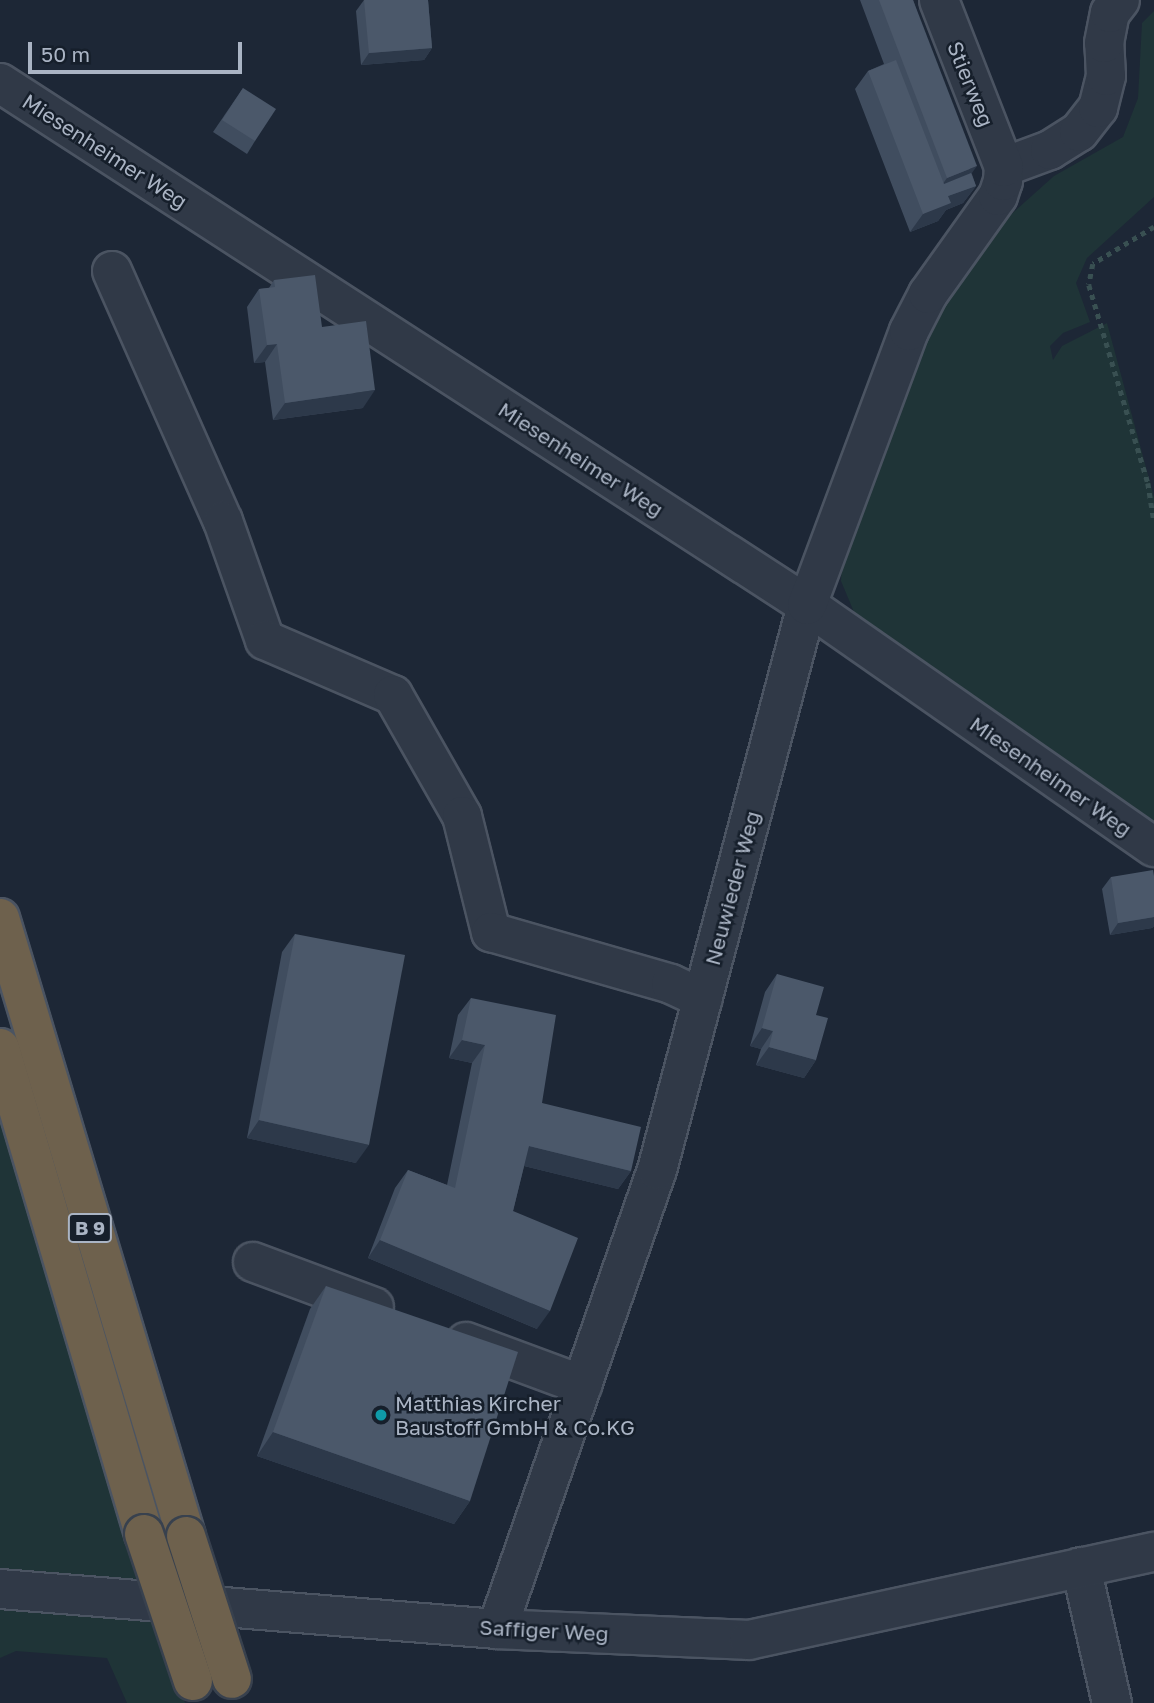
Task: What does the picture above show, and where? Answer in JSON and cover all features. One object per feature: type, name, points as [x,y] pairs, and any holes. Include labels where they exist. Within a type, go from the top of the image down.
[{"type":"highway","name":"B 9","points":[[0,918],[186,1536],[236,1691]]},
{"type":"highway","name":"B 9","points":[[0,1048],[144,1534],[196,1692]]},
{"type":"street","name":"Stierweg","points":[[939,0],[1004,167]]},
{"type":"street","points":[[1004,167],[1050,150],[1079,132],[1098,108],[1106,76],[1104,43],[1110,13],[1120,0]]},
{"type":"street","name":"Miesenheimer Weg","points":[[0,83],[807,605],[1154,847]]},
{"type":"street","name":"Neuwieder Weg","points":[[497,1629],[657,1170],[807,605],[909,331],[940,275],[998,196],[1004,167]]},
{"type":"street","points":[[111,271],[223,521],[264,640],[393,695],[462,816],[491,932],[671,984],[703,999]]},
{"type":"street","points":[[253,1262],[582,1385]]},
{"type":"street","name":"Saffiger Weg","points":[[0,1589],[497,1629],[749,1640],[1154,1552]]},
{"type":"street","points":[[1081,1567],[1112,1703]]},
{"type":"path","points":[[1154,227],[1093,264],[1088,285],[1148,483],[1154,520]]},
{"type":"green space","points":[[1154,11],[1154,197],[1087,258],[1076,283],[1090,322],[1063,333],[1050,346],[1053,360],[1062,346],[1107,323],[1154,497],[1154,821],[859,624],[841,581],[843,530],[921,337],[1005,220],[1054,176],[1123,137],[1138,98],[1142,23]]},
{"type":"green space","points":[[0,1116],[185,1703],[127,1703],[107,1658],[16,1651],[0,1658]]},
{"type":"building","points":[[364,0],[428,0],[432,48],[369,53]]},
{"type":"building","points":[[879,0],[913,0],[977,166],[947,178]]},
{"type":"building","points":[[896,60],[944,184],[971,173],[976,186],[948,196],[951,203],[923,214],[868,71]]},
{"type":"building","points":[[243,88],[276,109],[255,141],[222,120]]},
{"type":"building","points":[[315,275],[322,327],[366,321],[375,390],[285,403],[277,344],[267,345],[259,289],[275,287],[274,280]]},
{"type":"building","points":[[1153,870],[1154,917],[1118,923],[1111,877]]},
{"type":"building","points":[[295,934],[405,955],[369,1145],[259,1120]]},
{"type":"building","points":[[777,974],[824,987],[816,1015],[828,1018],[816,1060],[769,1047],[773,1031],[762,1028]]},
{"type":"building","points":[[471,998],[556,1015],[542,1103],[641,1127],[631,1171],[529,1146],[513,1211],[578,1238],[550,1311],[380,1240],[408,1170],[455,1188],[485,1045],[462,1040]]},
{"type":"building","name":"Matthias Kircher Baustoff GmbH & Co.KG","points":[[326,1286],[518,1352],[470,1501],[273,1432]]},
{"type":"place","name":"Matthias Kircher Baustoff GmbH & Co.KG","points":[[381,1415]]}]
